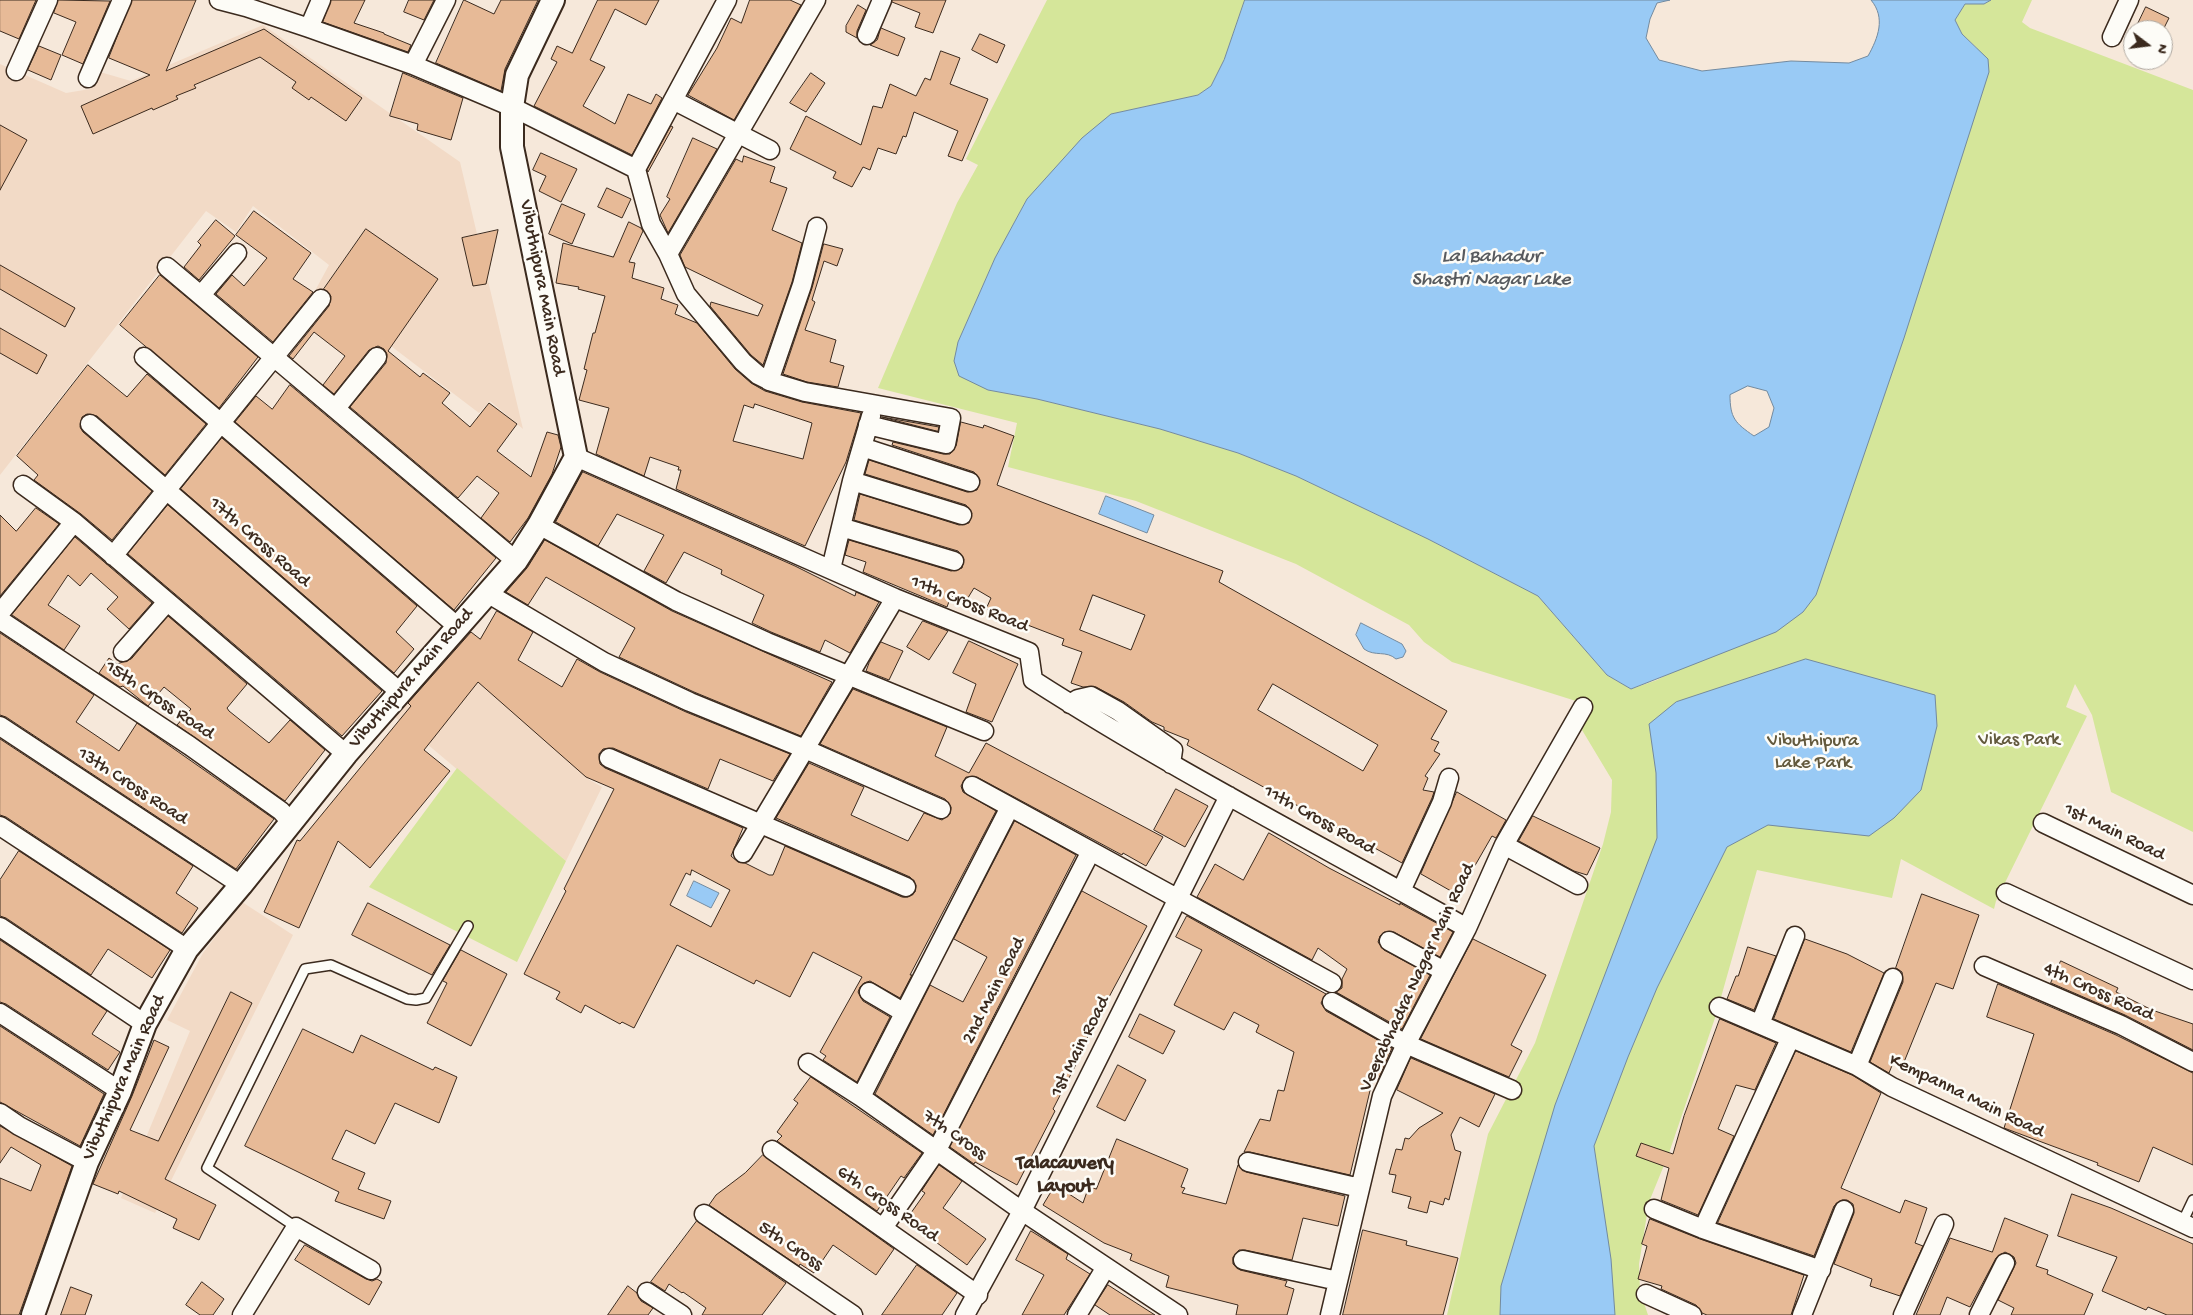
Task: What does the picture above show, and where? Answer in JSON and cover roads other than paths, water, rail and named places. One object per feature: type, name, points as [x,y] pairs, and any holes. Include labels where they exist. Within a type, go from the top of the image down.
[{"type":"street","points":[[16,71],[48,0]]},
{"type":"street","points":[[88,78],[122,0]]},
{"type":"street","points":[[219,0],[248,3],[309,28],[413,65],[512,107],[636,169]]},
{"type":"street","points":[[309,28],[321,0]]},
{"type":"street","points":[[413,65],[446,0]]},
{"type":"street","name":"Vibuthipura Main Road","points":[[33,1315],[87,1162],[120,1091],[145,1024],[187,949],[346,754],[516,560],[539,525],[576,457],[512,147],[512,107],[518,75],[553,0]]},
{"type":"street","points":[[727,0],[636,169],[651,224],[668,254],[686,294],[694,306],[750,370],[769,381],[805,392],[951,418],[946,444],[868,425]]},
{"type":"street","points":[[668,254],[816,0]]},
{"type":"street","points":[[867,35],[882,0]]},
{"type":"street","points":[[2112,37],[2129,0]]},
{"type":"street","points":[[673,100],[770,150]]},
{"type":"street","points":[[769,381],[802,285],[817,227]]},
{"type":"street","points":[[201,294],[238,253]]},
{"type":"street","points":[[166,266],[516,560]]},
{"type":"street","points":[[113,556],[321,299]]},
{"type":"street","points":[[144,357],[458,627]]},
{"type":"street","points":[[336,408],[377,357]]},
{"type":"street","points":[[831,570],[852,481],[875,403]]},
{"type":"street","name":"17th Cross Road","points":[[90,424],[401,693]]},
{"type":"street","points":[[862,447],[970,482]]},
{"type":"street","name":"11th Cross Road","points":[[576,457],[895,598],[1029,652],[1033,680],[1070,704],[1170,764],[1467,928]]},
{"type":"street","points":[[852,481],[962,515]]},
{"type":"street","points":[[23,485],[74,522],[346,754]]},
{"type":"street","points":[[0,614],[74,522]]},
{"type":"street","points":[[539,525],[676,600],[767,642],[984,731]]},
{"type":"street","points":[[841,527],[954,561]]},
{"type":"street","points":[[487,593],[604,662],[690,702],[805,749],[942,809]]},
{"type":"street","points":[[743,853],[895,598]]},
{"type":"street","points":[[123,652],[167,602]]},
{"type":"street","name":"15th Cross Road","points":[[0,620],[190,746],[282,811],[291,822]]},
{"type":"street","name":"Veerabhadra Nagar Main Road","points":[[1330,1315],[1382,1096],[1406,1044],[1467,928],[1504,845],[1583,707]]},
{"type":"street","name":"13th Cross Road","points":[[0,726],[241,885]]},
{"type":"street","points":[[609,758],[906,887]]},
{"type":"street","points":[[1401,891],[1442,802],[1449,778]]},
{"type":"street","points":[[972,786],[1332,983]]},
{"type":"street","name":"1st Main Road","points":[[965,1315],[978,1295],[1022,1211],[1229,796]]},
{"type":"street","points":[[861,1097],[1010,807]]},
{"type":"street","name":"1st Main Road","points":[[2043,823],[2193,895]]},
{"type":"street","points":[[0,826],[187,949]]},
{"type":"street","points":[[1504,845],[1578,885]]},
{"type":"street","name":"2nd Main Road","points":[[883,1228],[937,1150],[1091,851]]},
{"type":"street","points":[[2006,893],[2193,980]]},
{"type":"street","points":[[0,927],[145,1024]]},
{"type":"street","points":[[1760,1024],[1795,936]]},
{"type":"street","points":[[1390,941],[1444,971]]},
{"type":"street","name":"4th Cross Road","points":[[1984,966],[2121,1025],[2193,1062]]},
{"type":"street","points":[[1858,1066],[1893,978]]},
{"type":"street","points":[[869,992],[903,1012]]},
{"type":"street","points":[[1332,1002],[1406,1044],[1512,1090]]},
{"type":"street","name":"Kempanna Main Road","points":[[1719,1007],[1790,1039],[1858,1066],[1892,1087],[2187,1226]]},
{"type":"street","points":[[0,1013],[120,1091]]},
{"type":"street","points":[[1703,1229],[1790,1039]]},
{"type":"street","name":"7th Cross","points":[[808,1063],[861,1097],[1022,1211],[1178,1315]]},
{"type":"street","points":[[0,1113],[19,1126],[87,1162]]},
{"type":"street","name":"6th Cross Road","points":[[772,1150],[978,1295]]},
{"type":"street","points":[[1248,1162],[1360,1188]]},
{"type":"street","points":[[1654,1209],[1703,1229],[1821,1270]]},
{"type":"street","points":[[1802,1315],[1844,1210]]},
{"type":"street","name":"5th Cross","points":[[704,1214],[853,1315]]},
{"type":"street","points":[[1903,1315],[1944,1224]]},
{"type":"street","points":[[242,1315],[296,1228],[371,1270]]},
{"type":"street","points":[[1243,1260],[1338,1281]]},
{"type":"street","points":[[1979,1315],[2005,1263]]},
{"type":"street","points":[[1078,1315],[1106,1267]]},
{"type":"street","points":[[647,1292],[672,1312]]},
{"type":"street","points":[[1646,1294],[1692,1315]]},
{"type":"lane","points":[[296,1228],[207,1168],[305,969],[331,965],[407,999],[426,998],[468,926]]},
{"type":"lane","points":[[2187,1226],[2193,1200]]},
{"type":"water","name":"Lal Bahadur Shastri Nagar Lake","points":[[1245,0],[1670,0],[1657,3],[1650,19],[1646,38],[1659,60],[1702,71],[1791,61],[1849,63],[1868,56],[1879,28],[1876,7],[1871,0],[1991,0],[1984,4],[1965,4],[1955,20],[1962,34],[1988,59],[1989,72],[1904,338],[1816,595],[1803,612],[1776,632],[1631,689],[1607,675],[1538,596],[1428,539],[1296,476],[1238,453],[1160,429],[1037,399],[988,390],[959,376],[954,361],[958,342],[995,258],[1027,199],[1082,138],[1111,114],[1198,95],[1211,86],[1224,60]],"holes":[[[1748,386],[1767,391],[1774,408],[1769,427],[1754,436],[1735,419],[1731,409],[1730,395]]]},
{"type":"water","points":[[1106,496],[1154,515],[1147,533],[1099,514]]},
{"type":"water","points":[[1361,623],[1402,644],[1406,651],[1403,657],[1396,659],[1392,656],[1372,653],[1364,649],[1356,635]]},
{"type":"water","points":[[1806,659],[1935,695],[1937,726],[1921,790],[1894,818],[1869,836],[1768,825],[1727,847],[1657,988],[1594,1146],[1611,1259],[1615,1315],[1500,1315],[1501,1286],[1555,1105],[1657,838],[1656,773],[1649,724],[1676,702]]},
{"type":"water","points":[[694,881],[719,893],[711,908],[687,896]]},
{"type":"district","name":"Talacauvery Layout","points":[[1065,1176]]},
{"type":"park label","name":"Vikas Park","points":[[2019,741]]},
{"type":"park label","name":"Vibuthipura Lake Park","points":[[1813,753]]}]
